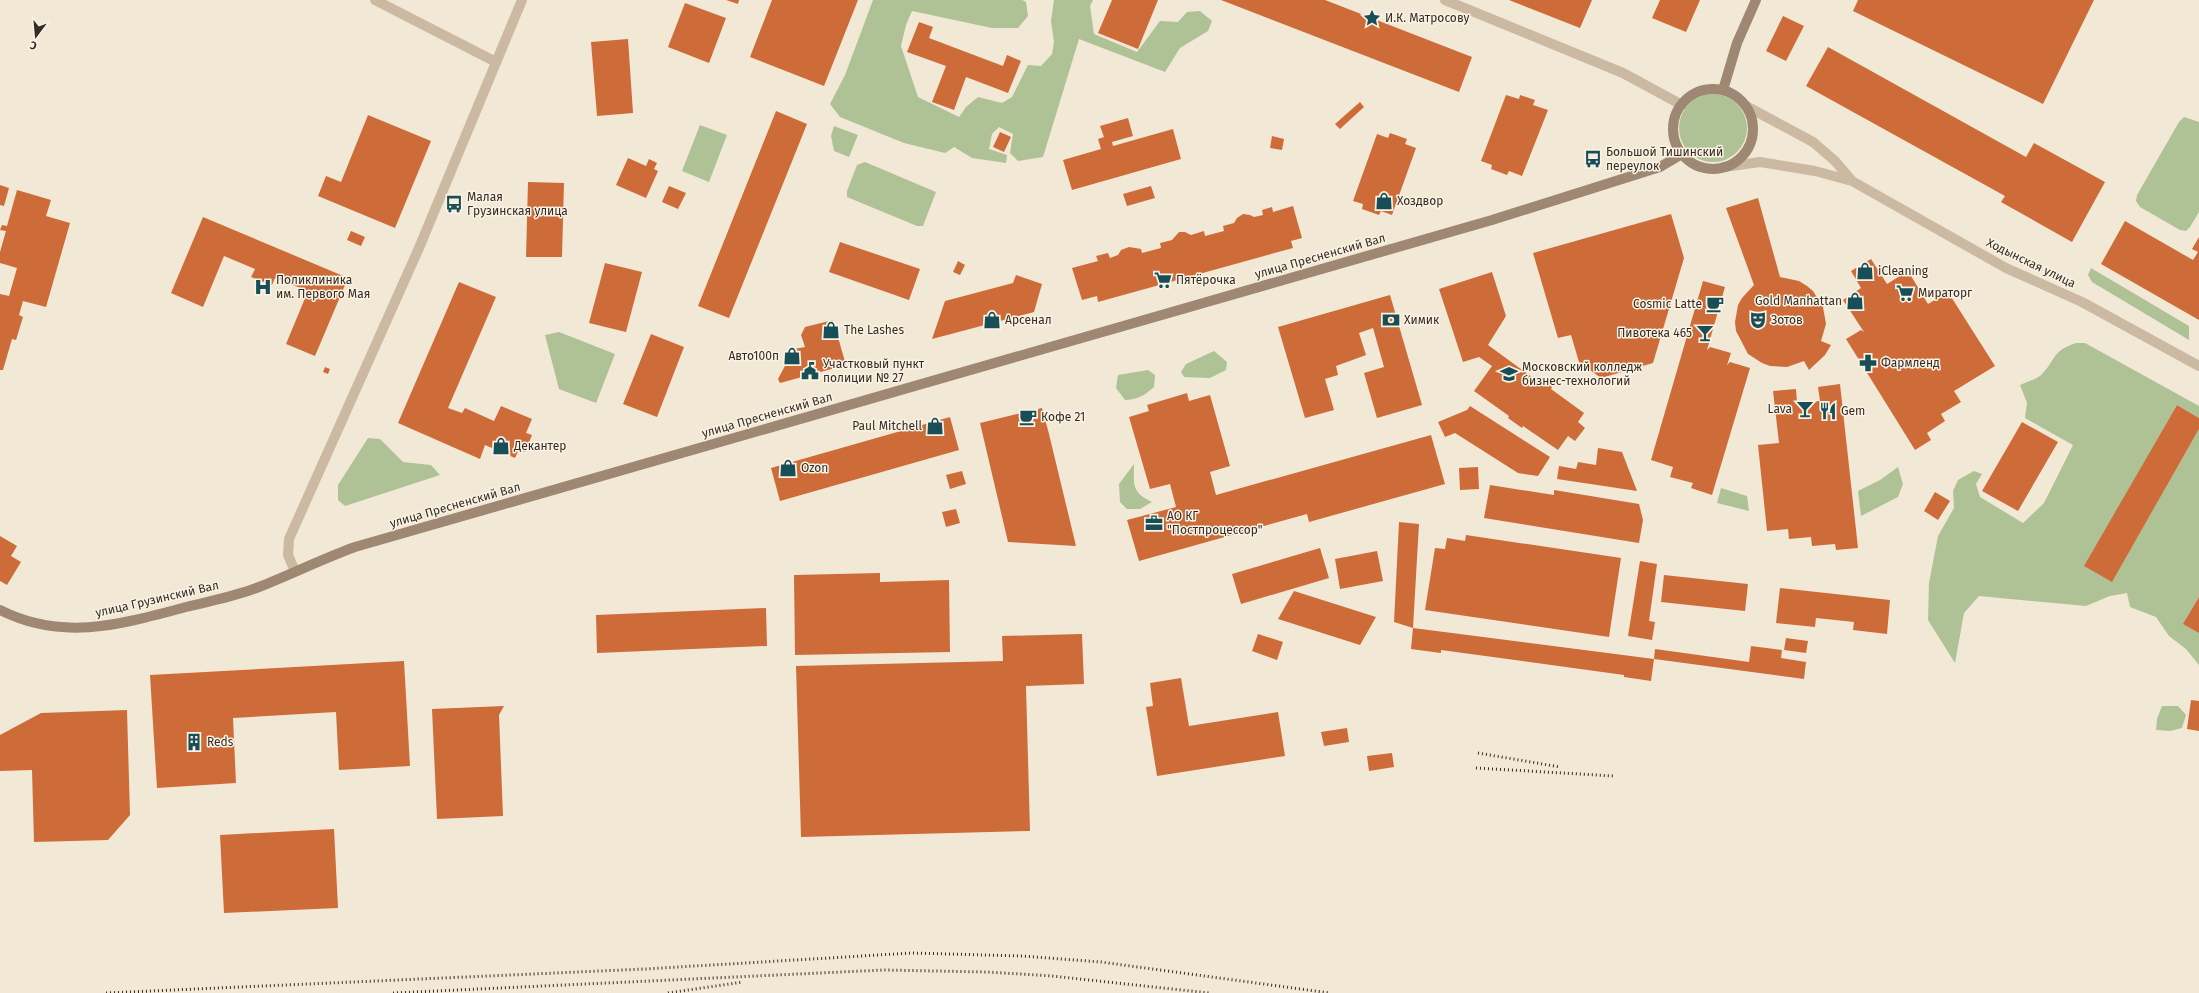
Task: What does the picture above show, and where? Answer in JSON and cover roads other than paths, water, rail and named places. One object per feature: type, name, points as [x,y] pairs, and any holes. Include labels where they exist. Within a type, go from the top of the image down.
[{"type":"main road","points":[[1723,90],[1737,43],[1756,0]]},
{"type":"main road","points":[[1714,89],[1723,90],[1732,94],[1746,106],[1753,127],[1752,137],[1742,156],[1724,167],[1715,169],[1697,165],[1682,154],[1678,146],[1674,129],[1677,112],[1688,98],[1700,92],[1714,89]]},
{"type":"main road","name":"улица Пресненский Вал","points":[[295,571],[354,547],[1572,196],[1660,167],[1682,154]]},
{"type":"main road","name":"улица Грузинский Вал","points":[[0,610],[18,618],[40,624],[61,628],[88,628],[135,621],[243,592],[295,571]]},
{"type":"street","points":[[375,0],[496,62]]},
{"type":"street","points":[[295,571],[288,555],[289,539],[416,254],[522,0]]},
{"type":"street","points":[[1445,0],[1623,73],[1682,105]]},
{"type":"street","name":"Ходынская улица","points":[[1746,106],[1813,142],[1835,161],[1852,180]]},
{"type":"street","name":"Ходынская улица","points":[[1724,167],[1760,162],[1816,170],[1852,180],[2006,268],[2082,302],[2199,366]]},
{"type":"railway","points":[[1478,753],[1560,767]]},
{"type":"railway","points":[[1476,768],[1614,776]]},
{"type":"railway","points":[[106,993],[645,969],[912,953],[1022,956],[1101,962],[1330,993]]},
{"type":"railway","points":[[393,993],[884,970],[987,972],[1052,976],[1209,993]]},
{"type":"railway","points":[[668,993],[743,982]]},
{"type":"place","name":"И.К. Матросову","points":[[1372,18]]},
{"type":"place","name":"Большой Тишинский переулок","points":[[1593,159]]},
{"type":"place","name":"Хоздвор","points":[[1384,201]]},
{"type":"place","name":"Малая Грузинская улица","points":[[454,204]]},
{"type":"place","name":"iCleaning","points":[[1865,271]]},
{"type":"place","name":"Пятёрочка","points":[[1163,280]]},
{"type":"place","name":"Поликлиника им. Первого Мая","points":[[263,287]]},
{"type":"place","name":"Мираторг","points":[[1905,293]]},
{"type":"place","name":"Gold Manhattan","points":[[1855,301]]},
{"type":"place","name":"Cosmic Latte","points":[[1715,304]]},
{"type":"place","name":"Арсенал","points":[[992,320]]},
{"type":"place","name":"Химик","points":[[1391,320]]},
{"type":"place","name":"Зотов","points":[[1758,320]]},
{"type":"place","name":"The Lashes","points":[[831,330]]},
{"type":"place","name":"Пивотека 465","points":[[1705,333]]},
{"type":"place","name":"Авто100п","points":[[792,356]]},
{"type":"place","name":"Фармленд","points":[[1868,363]]},
{"type":"place","name":"Участковый пункт полиции № 27","points":[[810,371]]},
{"type":"place","name":"Московский колледж бизнес-технологий","points":[[1509,374]]},
{"type":"place","name":"Lava","points":[[1805,409]]},
{"type":"place","name":"Gem","points":[[1828,411]]},
{"type":"place","name":"Кофе 21","points":[[1028,417]]},
{"type":"place","name":"Paul Mitchell","points":[[935,426]]},
{"type":"place","name":"Декантер","points":[[501,446]]},
{"type":"place","name":"Ozon","points":[[788,468]]},
{"type":"place","name":"АО КГ \"Постпроцессор\"","points":[[1154,523]]},
{"type":"place","name":"Reds","points":[[194,742]]}]
